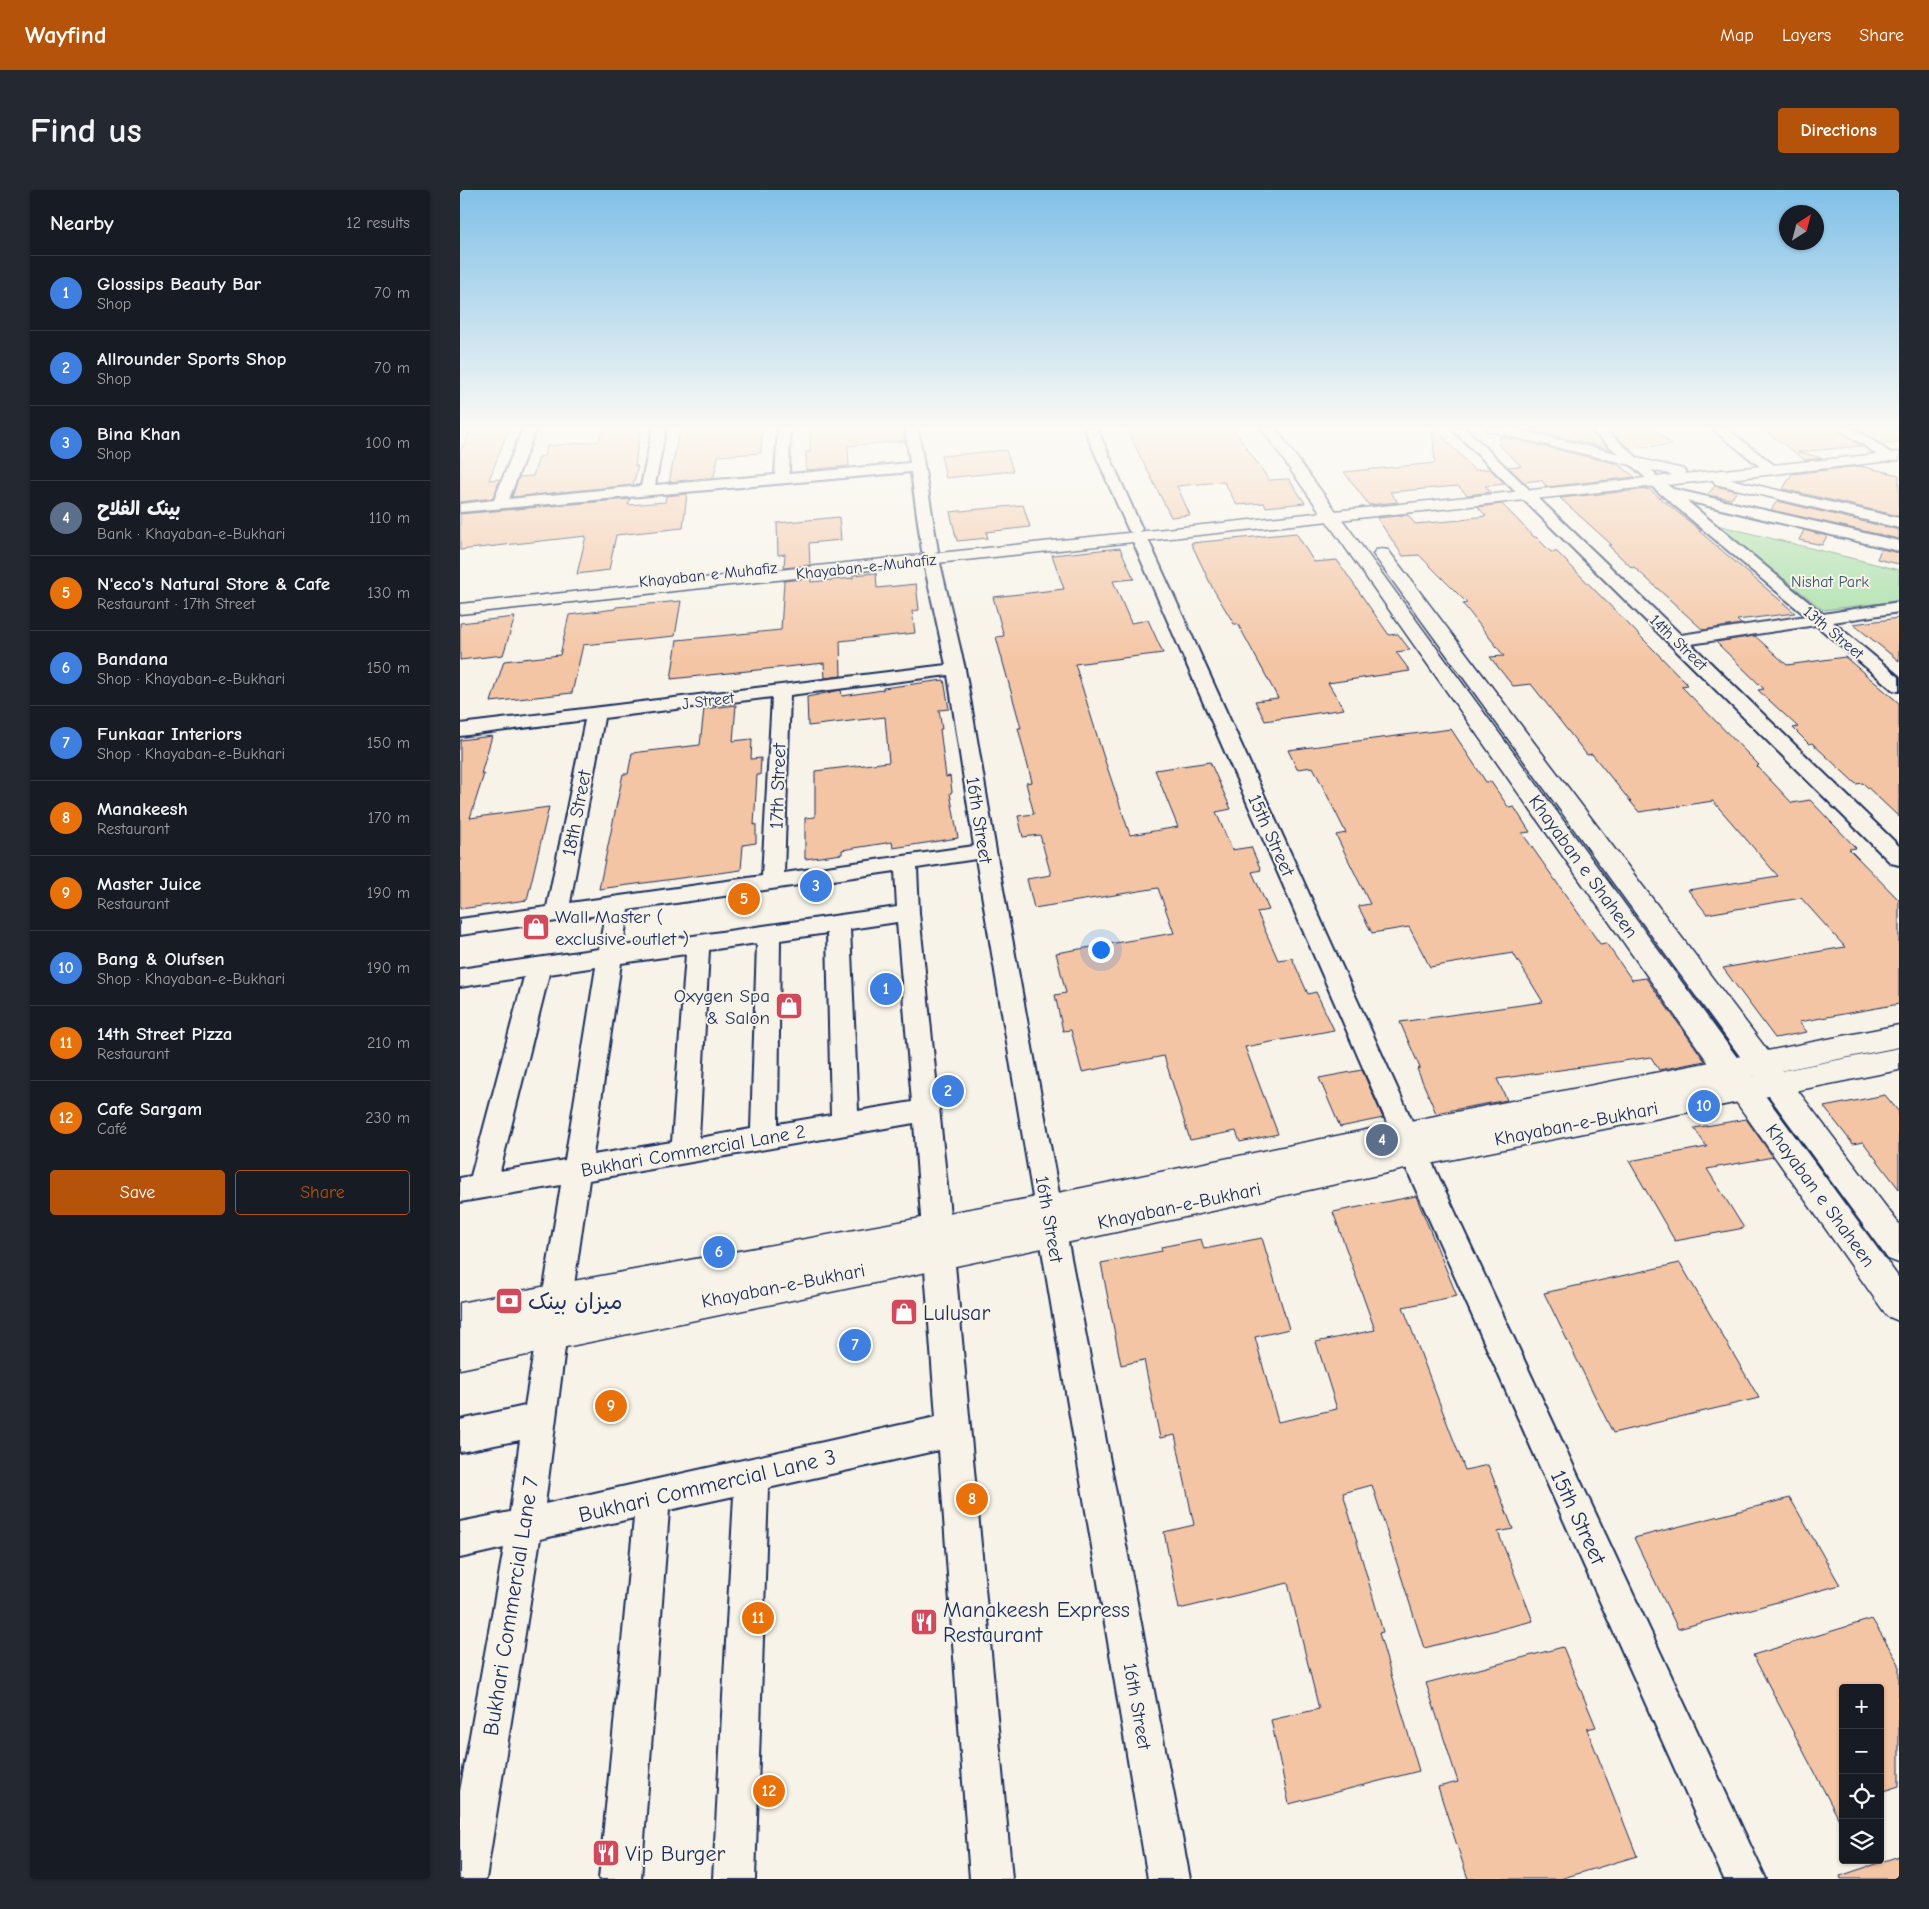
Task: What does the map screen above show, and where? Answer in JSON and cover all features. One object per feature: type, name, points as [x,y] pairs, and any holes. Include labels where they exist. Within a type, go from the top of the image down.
[{"type":"street","name":"16th Street","points":[[923,507],[930,555],[956,669],[984,851],[1169,1879]]},
{"type":"street","name":"15th Street","points":[[1125,507],[1409,1144],[1744,1879]]},
{"type":"street","name":"Khayaban e Shaheen","points":[[1336,507],[1769,1073],[1899,1249]]},
{"type":"street","name":"Khayaban e Shaheen","points":[[1337,507],[1738,1080],[1899,1305]]},
{"type":"street","points":[[1137,533],[1379,507]]},
{"type":"street","name":"14th Street","points":[[1541,507],[1899,858]]},
{"type":"street","name":"13th Street","points":[[1684,507],[1899,686]]},
{"type":"street","points":[[1734,507],[1899,546]]},
{"type":"street","points":[[1829,507],[1899,523]]},
{"type":"street","points":[[1864,507],[1899,515]]},
{"type":"street","name":"Khayaban e Muhafiz","points":[[460,600],[815,567],[1137,533]]},
{"type":"street","name":"Khayaban-e-Muhafiz","points":[[460,609],[815,567]]},
{"type":"street","points":[[1678,641],[1817,618],[1899,607]]},
{"type":"street","name":"J Street","points":[[460,730],[956,669]]},
{"type":"street","name":"17th Street","points":[[773,882],[781,691]]},
{"type":"street","name":"18th Street","points":[[557,913],[596,713]]},
{"type":"street","points":[[460,926],[984,851]]},
{"type":"street","points":[[906,862],[908,913],[954,1430],[990,1879]]},
{"type":"street","name":"Bukhari Commercial Lane 7","points":[[465,1879],[525,1526],[538,1420],[618,904]]},
{"type":"street","points":[[460,978],[908,913]]},
{"type":"street","points":[[838,923],[845,1124]]},
{"type":"street","points":[[764,1138],[769,932]]},
{"type":"street","points":[[685,1151],[698,942]]},
{"type":"street","points":[[471,1188],[539,966]]},
{"type":"street","name":"Khayaban-e-Bukhari","points":[[460,1319],[554,1315],[1050,1221],[1409,1144],[1738,1080],[1899,1036]]},
{"type":"street","name":"Khayaban-e-Bukhari","points":[[1769,1073],[1899,1059]]},
{"type":"street","name":"Bukhari Commercial Lane 2","points":[[471,1188],[926,1110]]},
{"type":"street","name":"Khayaban-e-Bukhari","points":[[460,1352],[554,1315]]},
{"type":"street","points":[[460,1436],[538,1420]]},
{"type":"street","name":"Bukhari Commercial Lane 3","points":[[460,1540],[954,1430]]},
{"type":"street","points":[[734,1879],[752,1474]]},
{"type":"street","points":[[620,1879],[653,1497]]},
{"type":"green space","name":"Nishat Park","points":[[1717,525],[1899,570],[1899,601],[1823,610]]},
{"type":"building","points":[[541,507],[685,507],[683,528],[616,535],[609,570],[577,574],[586,536],[460,550],[460,514]]},
{"type":"building","points":[[1024,507],[1030,527],[986,532],[988,538],[957,541],[950,512]]},
{"type":"building","points":[[1166,507],[1186,507],[1190,515],[1171,517]]},
{"type":"building","points":[[1478,507],[1505,507],[1551,552],[1557,552],[1688,685],[1681,686],[1759,765],[1757,766],[1792,803],[1810,800],[1856,848],[1849,849],[1899,900],[1899,1004],[1799,1022],[1807,1032],[1775,1038],[1723,968],[1845,947],[1801,898],[1707,914],[1688,890],[1778,876],[1713,801],[1639,812],[1592,754],[1587,755],[1531,684],[1513,686],[1490,657],[1504,656],[1463,604],[1467,603],[1419,555],[1403,556],[1377,518],[1408,515],[1415,524],[1486,516]]},
{"type":"building","points":[[1570,507],[1671,507],[1795,613],[1737,620],[1741,624],[1703,630],[1608,545],[1612,545]]},
{"type":"building","points":[[1773,507],[1801,507],[1899,530],[1899,539],[1771,510]]},
{"type":"building","points":[[1860,507],[1899,507],[1899,516]]},
{"type":"building","points":[[839,517],[841,540],[809,543],[810,565],[784,568],[785,554],[778,555],[777,523]]},
{"type":"building","points":[[1804,530],[1827,536],[1822,545],[1799,540]]},
{"type":"building","points":[[1296,533],[1314,562],[1337,560],[1389,635],[1398,634],[1410,650],[1396,652],[1410,671],[1328,683],[1344,709],[1265,721],[1255,701],[1278,698],[1238,624],[1234,624],[1212,587],[1191,543]]},
{"type":"building","points":[[1120,548],[1134,579],[1113,581],[1131,623],[1148,620],[1163,653],[1075,664],[1130,835],[1178,827],[1155,770],[1210,762],[1231,809],[1216,812],[1232,850],[1251,847],[1261,870],[1252,872],[1269,910],[1257,912],[1278,960],[1292,958],[1308,994],[1316,992],[1334,1030],[1245,1047],[1278,1134],[1240,1142],[1236,1131],[1190,1140],[1164,1056],[1082,1072],[1071,1030],[1063,1031],[1055,995],[1066,993],[1056,953],[1174,933],[1158,888],[1034,908],[1027,879],[1051,875],[1040,835],[1023,837],[1018,816],[1034,814],[1026,783],[1032,782],[1018,728],[1021,728],[996,637],[1004,636],[993,597],[1064,589],[1052,555]]},
{"type":"building","points":[[1881,549],[1899,553],[1899,564],[1877,559]]},
{"type":"building","points":[[876,573],[877,588],[916,584],[919,610],[912,611],[915,633],[840,641],[841,676],[825,678],[824,663],[671,679],[677,640],[781,630],[784,581],[811,578],[811,582],[853,578],[853,575]]},
{"type":"building","points":[[681,601],[675,636],[583,645],[572,693],[491,702],[504,661],[560,655],[569,615],[615,609],[616,607]]},
{"type":"building","points":[[515,617],[503,655],[460,660],[460,623]]},
{"type":"building","points":[[1899,618],[1899,661],[1853,624]]},
{"type":"building","points":[[1755,636],[1787,665],[1845,657],[1899,703],[1899,817],[1863,783],[1856,784],[1812,743],[1809,744],[1793,728],[1798,727],[1758,690],[1764,689],[1716,642]]},
{"type":"building","points":[[944,680],[949,709],[939,710],[942,729],[940,729],[946,777],[950,776],[952,792],[950,793],[958,838],[893,848],[892,842],[842,850],[842,854],[805,859],[805,818],[815,817],[815,771],[889,762],[885,717],[808,726],[807,697],[841,690],[842,696],[883,690],[883,688]]},
{"type":"building","points":[[736,705],[733,741],[752,739],[751,759],[761,758],[760,775],[757,775],[754,825],[756,824],[756,843],[743,845],[741,870],[599,889],[623,774],[628,774],[632,753],[700,745],[704,709]]},
{"type":"building","points":[[1451,729],[1486,782],[1491,782],[1509,808],[1514,807],[1530,832],[1522,833],[1600,944],[1606,943],[1632,980],[1646,978],[1705,1061],[1659,1070],[1651,1057],[1497,1079],[1507,1100],[1436,1113],[1417,1069],[1420,1068],[1400,1022],[1543,1002],[1513,953],[1430,967],[1409,927],[1372,933],[1358,906],[1370,904],[1336,835],[1346,833],[1313,767],[1297,769],[1288,750]]},
{"type":"building","points":[[492,736],[481,774],[484,774],[470,818],[549,807],[527,900],[460,909],[460,740]]},
{"type":"building","points":[[1362,1070],[1383,1118],[1340,1127],[1319,1078]]},
{"type":"building","points":[[1885,1095],[1899,1112],[1899,1189],[1863,1142],[1853,1144],[1824,1107]]},
{"type":"building","points":[[1746,1119],[1773,1157],[1707,1169],[1744,1228],[1675,1241],[1629,1161],[1707,1147],[1694,1128]]},
{"type":"building","points":[[1416,1196],[1457,1296],[1403,1307],[1465,1470],[1488,1465],[1513,1529],[1498,1532],[1533,1621],[1424,1648],[1372,1485],[1343,1493],[1383,1632],[1379,1633],[1419,1771],[1289,1804],[1271,1720],[1319,1709],[1288,1583],[1179,1609],[1164,1532],[1194,1525],[1175,1435],[1160,1438],[1144,1360],[1121,1365],[1101,1263],[1162,1251],[1161,1247],[1201,1239],[1204,1249],[1262,1238],[1289,1329],[1255,1337],[1278,1422],[1337,1409],[1316,1342],[1375,1330],[1333,1212]]},
{"type":"building","points":[[1680,1263],[1759,1398],[1613,1433],[1544,1293]]},
{"type":"building","points":[[1790,1498],[1840,1585],[1678,1629],[1634,1538]]},
{"type":"building","points":[[1872,1619],[1899,1664],[1899,1786],[1884,1791],[1884,1684],[1839,1684],[1839,1819],[1753,1655]]},
{"type":"building","points":[[1563,1647],[1596,1727],[1587,1729],[1637,1856],[1560,1879],[1468,1879],[1438,1787],[1458,1782],[1426,1683]]},
{"type":"building","points":[[1899,1856],[1899,1879],[1841,1879],[1840,1876],[1875,1864],[1884,1864],[1884,1861]]},
{"type":"place","name":"Bina Khan","points":[[816,886]]},
{"type":"place","name":"N'eco's Natural Store & Cafe","points":[[744,899]]},
{"type":"place","name":"Wall Master ( exclusive outlet )","points":[[536,927]]},
{"type":"place","name":"Glossips Beauty Bar","points":[[886,989]]},
{"type":"place","name":"Oxygen Spa & Salon","points":[[789,1006]]},
{"type":"place","name":"Allrounder Sports Shop","points":[[948,1091]]},
{"type":"place","name":"Bang & Olufsen","points":[[1704,1106]]},
{"type":"place","name":"بینک الفلاح","points":[[1382,1140]]},
{"type":"place","name":"Bandana","points":[[719,1252]]},
{"type":"place","name":"میزان بینک","points":[[509,1301]]},
{"type":"place","name":"Lulusar","points":[[904,1312]]},
{"type":"place","name":"Funkaar Interiors","points":[[855,1345]]},
{"type":"place","name":"Master Juice","points":[[611,1406]]},
{"type":"place","name":"Manakeesh","points":[[972,1499]]},
{"type":"place","name":"14th Street Pizza","points":[[758,1618]]},
{"type":"place","name":"Manakeesh Express Restaurant","points":[[924,1622]]},
{"type":"place","name":"Cafe Sargam","points":[[769,1791]]},
{"type":"place","name":"Vip Burger","points":[[606,1853]]}]
